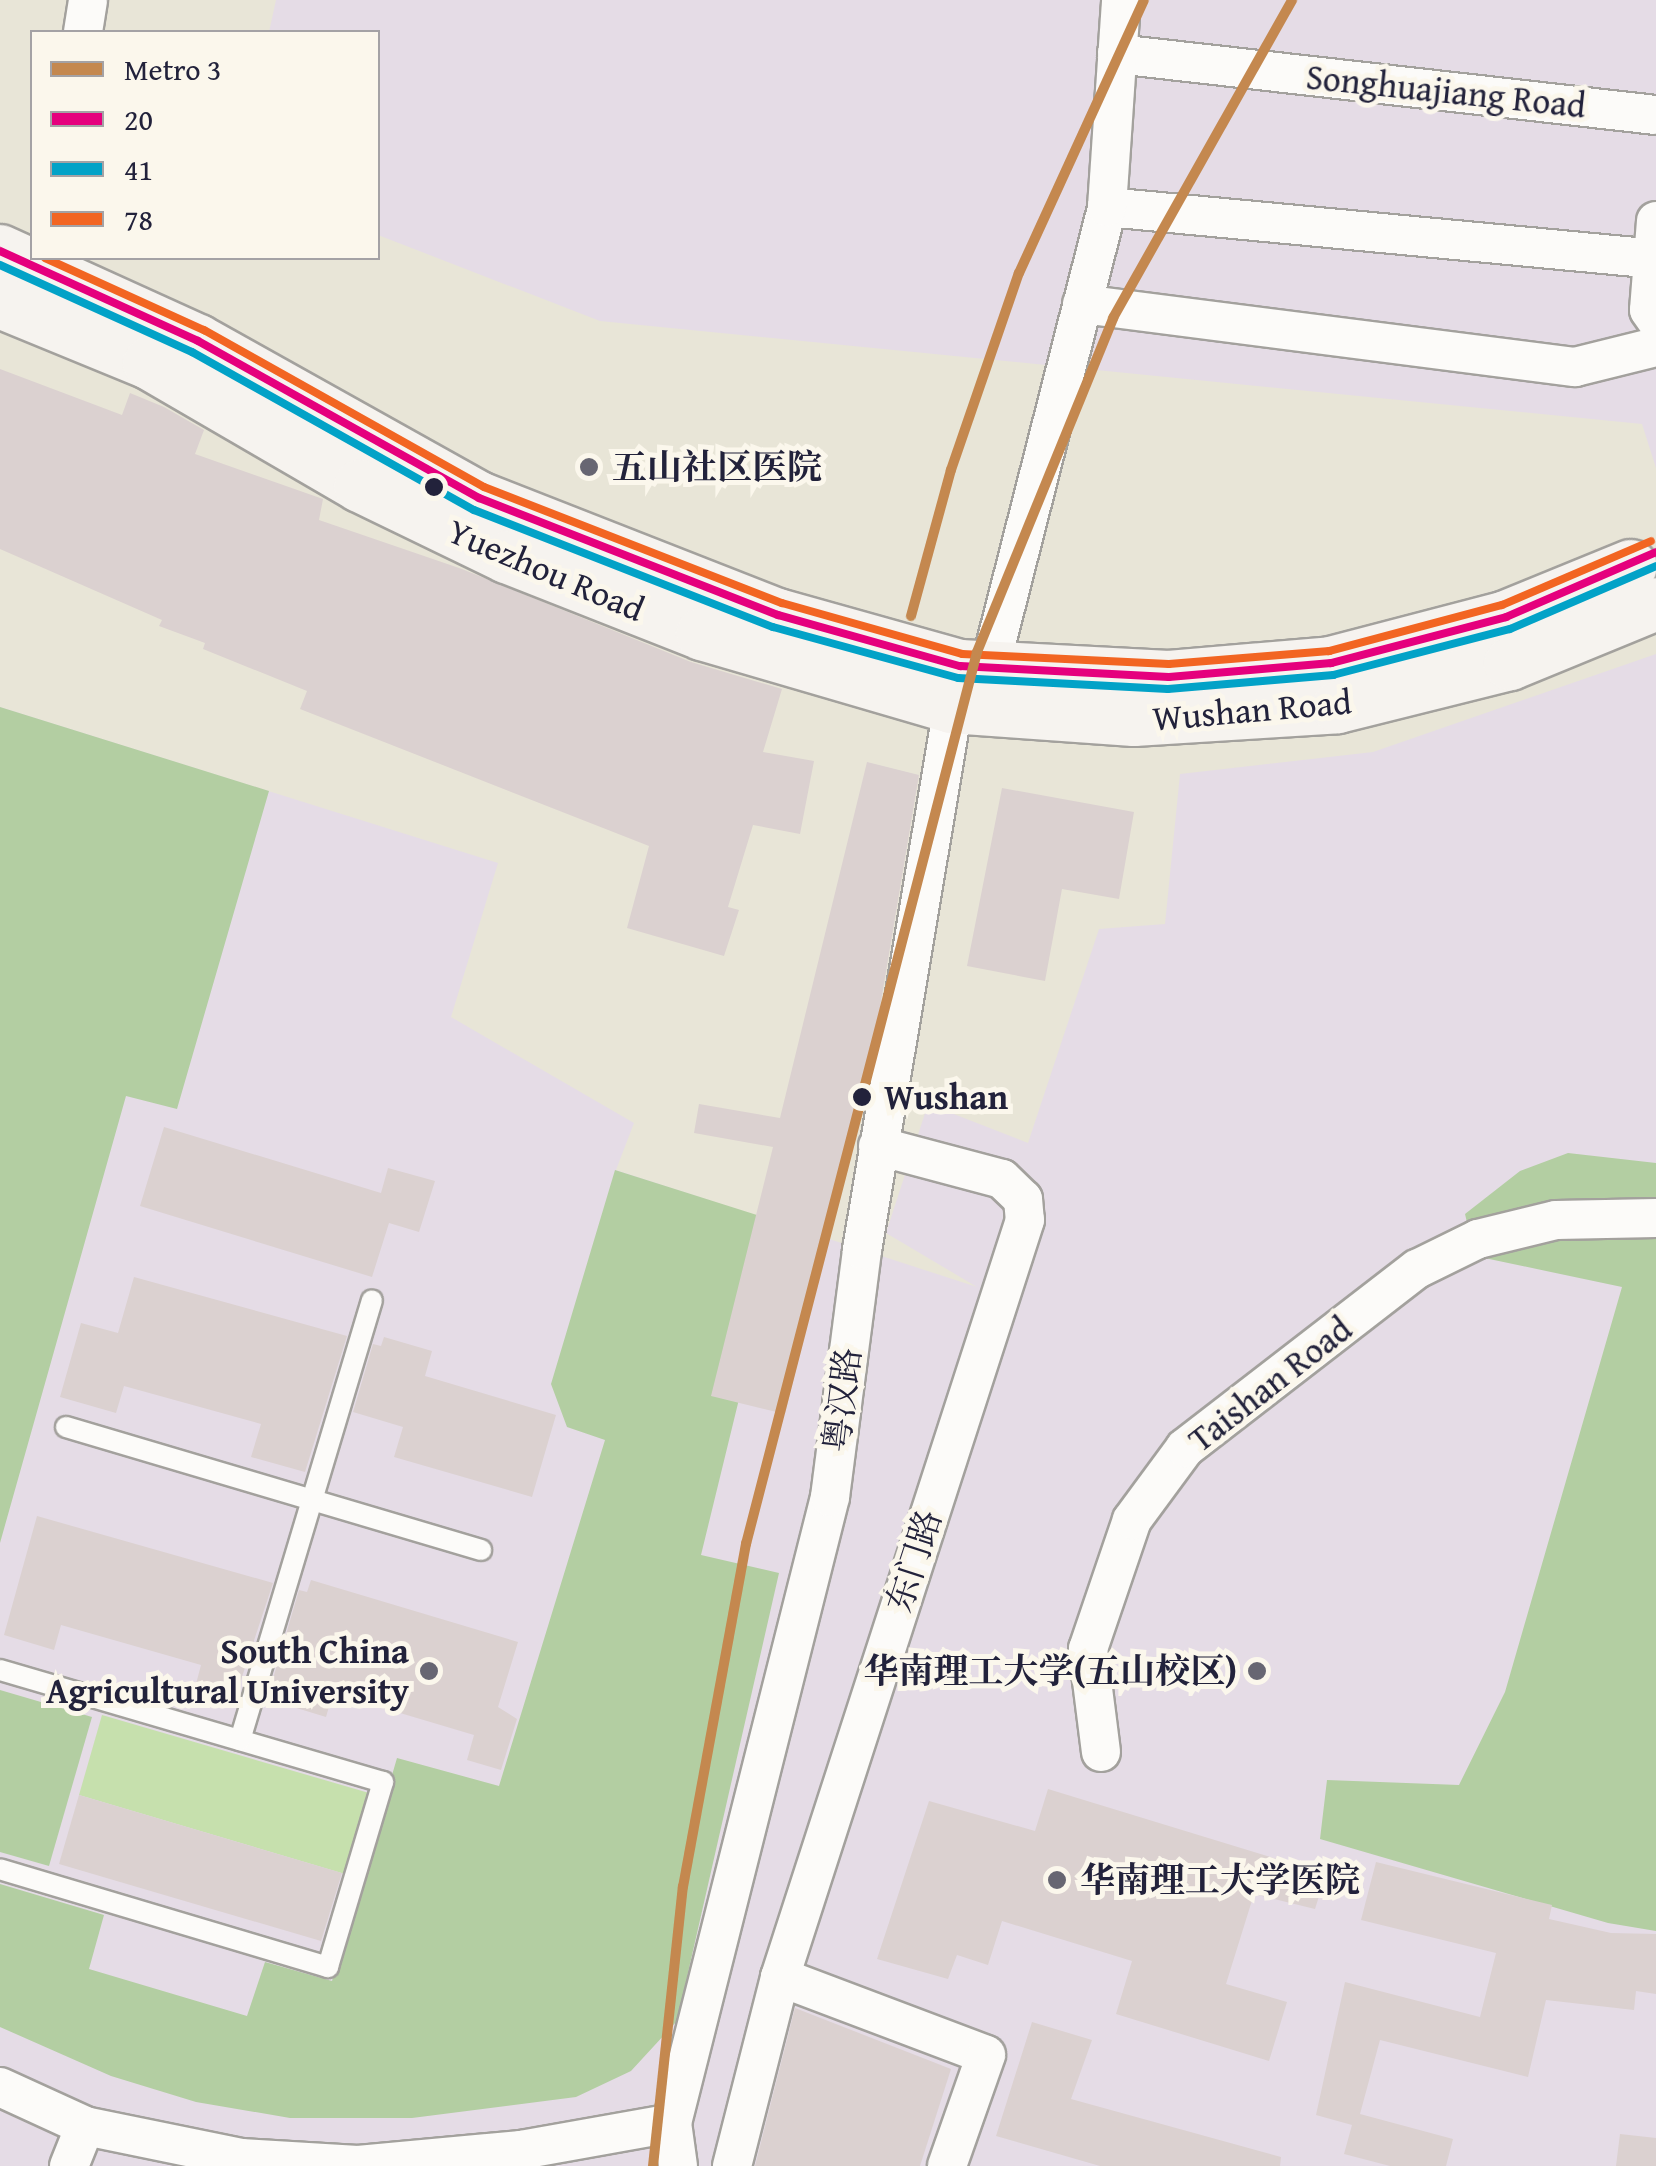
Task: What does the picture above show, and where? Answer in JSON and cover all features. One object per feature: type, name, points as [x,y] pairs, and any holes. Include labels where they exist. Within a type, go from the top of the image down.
[{"type":"main road","name":"Yuezhou Road","points":[[0,252],[30,259]]},
{"type":"main road","name":"Yuezhou Road","points":[[35,260],[78,270],[478,498],[759,608],[967,681]]},
{"type":"main road","name":"Yuezhou Road","points":[[0,302],[148,364],[360,486],[507,557],[702,634],[967,681]]},
{"type":"main road","name":"Wushan Road","points":[[967,681],[1169,677],[1331,663],[1644,585]]},
{"type":"street","points":[[82,30],[84,0]]},
{"type":"street","name":"粤汉路","points":[[672,2123],[830,1496],[878,1146],[967,681],[1082,304],[1107,207],[1121,0]]},
{"type":"street","name":"Songhuajiang Road","points":[[1117,54],[1656,115]]},
{"type":"street","points":[[1107,207],[1654,259]]},
{"type":"street","points":[[1656,220],[1649,310],[1656,320]]},
{"type":"street","points":[[1082,304],[1575,366],[1656,347]]},
{"type":"street","name":"东门路","points":[[732,2166],[780,1977],[1025,1220],[1023,1200],[1002,1180],[878,1146]]},
{"type":"street","name":"Taishan Road","points":[[1102,1752],[1088,1649],[1132,1520],[1185,1448],[1417,1269],[1478,1239],[1556,1220],[1656,1218]]},
{"type":"street","points":[[780,1977],[986,2055],[946,2166]]},
{"type":"street","points":[[0,2087],[85,2126],[242,2158],[358,2165],[520,2150],[672,2123],[678,2166]]},
{"type":"street","points":[[70,2166],[85,2126]]},
{"type":"lane","points":[[240,1740],[372,1300]]},
{"type":"lane","points":[[66,1427],[481,1550]]},
{"type":"lane","points":[[0,1670],[382,1782],[328,1968],[0,1868]]},
{"type":"shaded area","points":[[276,0],[1656,0],[1656,468],[1642,424],[600,321],[380,236],[380,30],[269,30]]},
{"type":"shaded area","points":[[1656,654],[1656,2166],[0,2166],[0,707],[498,863],[451,1017],[634,1123],[616,1170],[977,1287],[886,1233],[928,1104],[1028,1143],[1099,929],[1165,924],[1180,774],[1373,752]]},
{"type":"green space","points":[[0,707],[269,791],[177,1109],[126,1096],[0,1543]]},
{"type":"green space","points":[[1568,1153],[1656,1163],[1656,1931],[1608,1923],[1320,1839],[1327,1780],[1459,1785],[1505,1692],[1622,1287],[1475,1256],[1465,1214],[1520,1171]]},
{"type":"green space","points":[[615,1170],[782,1223],[701,1555],[779,1573],[677,2021],[631,2071],[576,2097],[412,2118],[290,2118],[196,2102],[111,2076],[0,2027],[0,1884],[104,1915],[89,1969],[247,2016],[265,1962],[332,1981],[397,1758],[499,1786],[605,1440],[567,1427],[551,1384]]},
{"type":"green space","points":[[0,1690],[92,1717],[49,1866],[0,1852]]},
{"type":"green space","points":[[102,1715],[369,1793],[345,1874],[79,1795]]},
{"type":"building","points":[[0,369],[122,415],[130,393],[204,430],[195,454],[323,499],[319,520],[462,569],[691,662],[782,689],[763,752],[814,761],[800,834],[753,825],[728,907],[739,910],[724,956],[627,928],[649,846],[300,709],[307,691],[203,649],[205,643],[159,626],[162,620],[0,549]]},
{"type":"building","name":"Wushan","points":[[867,762],[919,775],[869,1073],[785,1414],[711,1396],[773,1147],[694,1133],[699,1104],[780,1118]]},
{"type":"building","points":[[1002,788],[1134,812],[1119,899],[1062,889],[1045,981],[967,966]]},
{"type":"building","points":[[164,1127],[381,1193],[388,1168],[435,1181],[419,1232],[389,1223],[372,1277],[140,1206]]},
{"type":"building","points":[[134,1277],[347,1336],[305,1472],[251,1457],[261,1424],[124,1386],[116,1413],[60,1397],[81,1323],[118,1333]]},
{"type":"building","points":[[384,1337],[432,1351],[425,1376],[556,1415],[532,1497],[394,1457],[403,1427],[353,1412],[373,1344],[381,1346]]},
{"type":"building","points":[[37,1516],[273,1583],[236,1695],[196,1684],[201,1665],[61,1625],[54,1650],[4,1635]]},
{"type":"building","points":[[311,1580],[518,1642],[498,1707],[517,1719],[501,1770],[467,1760],[474,1735],[333,1693],[326,1717],[267,1699],[299,1590],[307,1592]]},
{"type":"building","points":[[1048,1789],[1326,1874],[1315,1909],[1254,1894],[1226,1984],[1287,2002],[1269,2061],[1116,2014],[1132,1961],[1002,1921],[988,1965],[957,1955],[948,1979],[877,1959],[929,1801],[1035,1831]]},
{"type":"building","points":[[79,1795],[342,1873],[321,1941],[59,1864]]},
{"type":"building","points":[[1376,1862],[1552,1905],[1549,1919],[1611,1933],[1656,1934],[1656,1994],[1636,1991],[1634,2010],[1546,2000],[1528,2077],[1380,2040],[1360,2114],[1453,2139],[1446,2166],[1390,2166],[1344,2154],[1352,2125],[1316,2115],[1345,1982],[1480,2017],[1496,1953],[1361,1920]]},
{"type":"building","points":[[795,2008],[951,2069],[920,2166],[755,2166]]},
{"type":"building","points":[[1032,2022],[1092,2040],[1071,2099],[1281,2157],[1280,2166],[1100,2166],[996,2136]]},
{"type":"building","points":[[1620,2134],[1656,2138],[1656,2166],[1616,2166]]},
{"type":"metro line","name":"3","points":[[911,616],[951,470],[1019,273],[1144,0]]},
{"type":"metro line","name":"3","points":[[653,2166],[683,1887],[746,1544],[977,652],[1113,318],[1292,0]]},
{"type":"transit line","name":"20","points":[[0,251],[198,341],[479,498],[778,615],[960,666],[1169,677],[1331,663],[1506,617],[1656,552]]},
{"type":"transit line","name":"78","points":[[49,260],[204,330],[484,487],[782,603],[962,654],[1169,664],[1329,651],[1502,605],[1651,541]]},
{"type":"transit line","name":"41","points":[[0,265],[192,352],[474,510],[773,627],[958,678],[1168,689],[1333,675],[1510,629],[1656,566]]},
{"type":"place","name":"五山社区医院","points":[[589,467]]},
{"type":"place","name":"Wushan","points":[[862,1097]]},
{"type":"place","name":"South China Agricultural University","points":[[429,1671]]},
{"type":"place","name":"华南理工大学(五山校区)","points":[[1257,1671]]},
{"type":"place","name":"华南理工大学医院","points":[[1057,1880]]}]
